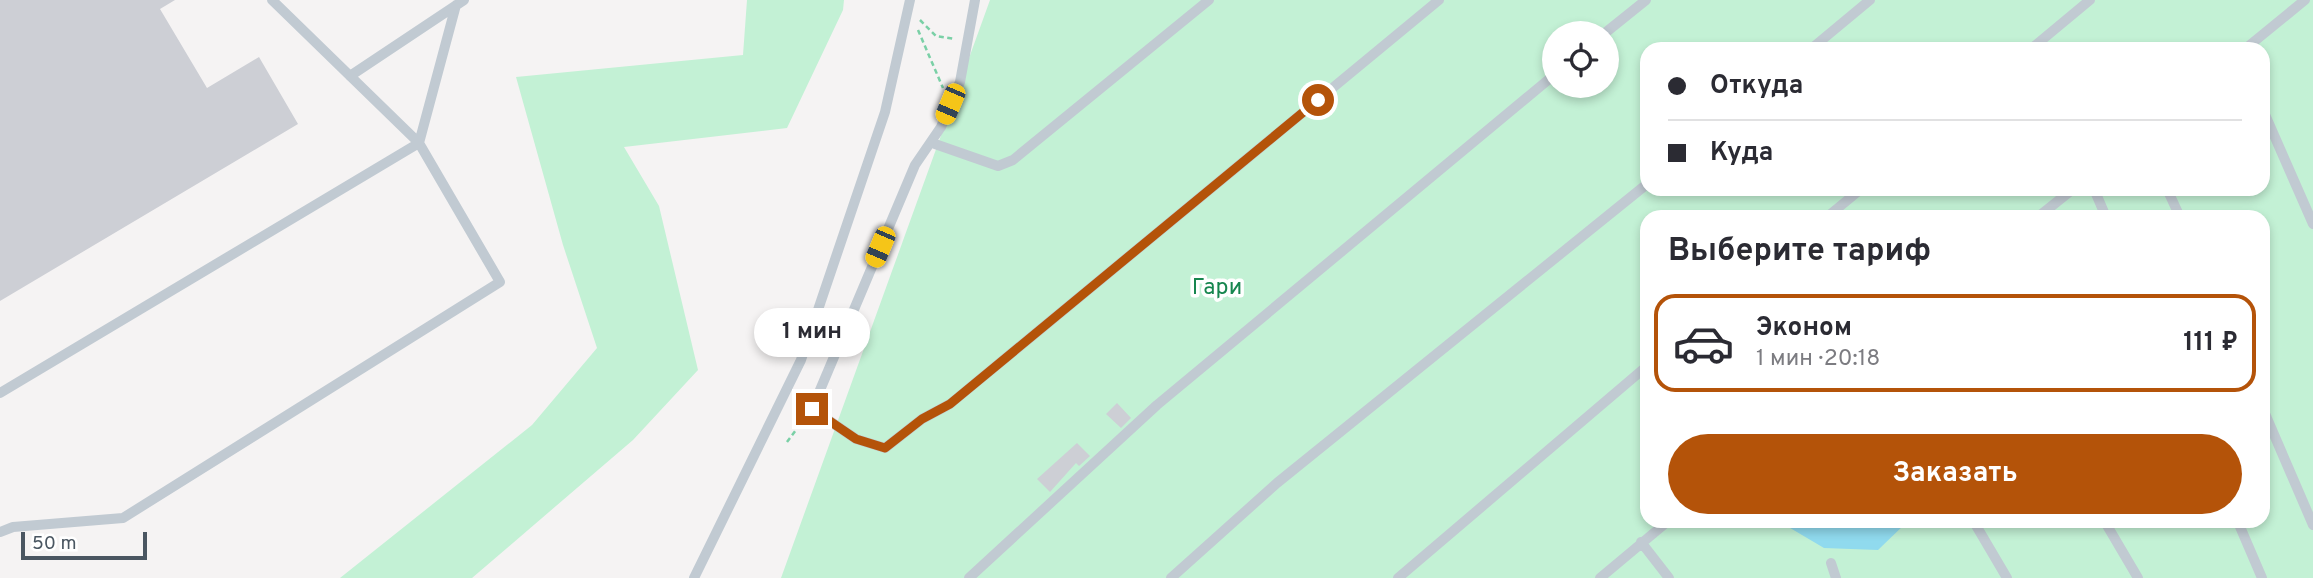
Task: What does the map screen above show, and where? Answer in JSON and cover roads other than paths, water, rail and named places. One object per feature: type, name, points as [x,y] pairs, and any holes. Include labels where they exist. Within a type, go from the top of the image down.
[{"type":"lane","points":[[0,532],[13,527],[124,518],[500,282],[419,144],[272,0]]},
{"type":"lane","points":[[975,0],[960,82],[941,127],[915,165],[812,409],[856,439],[885,448],[922,419],[950,404],[1439,0]]},
{"type":"lane","points":[[935,144],[998,166],[1013,160],[1209,0]]},
{"type":"lane","points":[[1619,22],[1646,0]]},
{"type":"lane","points":[[1819,42],[1870,0]]},
{"type":"lane","points":[[2039,42],[2090,0]]},
{"type":"lane","points":[[2254,42],[2305,0]]},
{"type":"lane","points":[[350,76],[460,3]]},
{"type":"lane","points":[[0,393],[419,144],[460,3]]},
{"type":"lane","points":[[694,578],[801,360],[885,112],[909,4]]},
{"type":"lane","points":[[969,578],[1157,405],[1542,85]]},
{"type":"lane","points":[[2270,126],[2313,224]]},
{"type":"lane","points":[[1171,578],[1277,483],[1640,190]]},
{"type":"lane","points":[[1836,210],[1852,196]]},
{"type":"lane","points":[[2047,210],[2064,196]]},
{"type":"lane","points":[[1398,578],[1640,372]]},
{"type":"lane","points":[[2270,425],[2313,525]]},
{"type":"lane","points":[[1600,578],[1659,528]]},
{"type":"lane","points":[[1978,528],[2007,578]]},
{"type":"lane","points":[[2109,528],[2138,578]]},
{"type":"lane","points":[[2241,528],[2262,578]]},
{"type":"lane","points":[[1641,542],[1669,578]]},
{"type":"lane","points":[[1832,563],[1836,578]]},
{"type":"water","points":[[1790,528],[1901,528],[1878,550],[1824,548]]},
{"type":"park label","name":"Гари","points":[[1217,288]]}]
